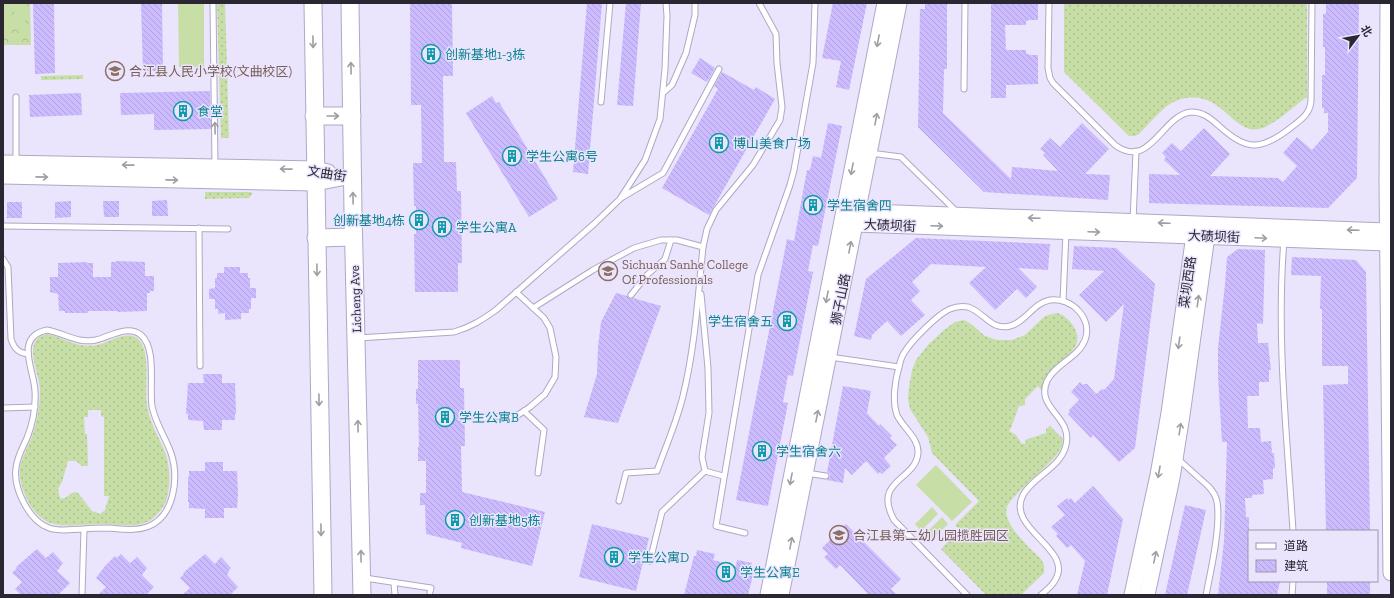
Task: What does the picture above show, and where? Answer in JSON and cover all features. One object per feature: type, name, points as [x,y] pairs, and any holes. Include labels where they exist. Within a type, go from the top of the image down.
[{"type":"main road","points":[[313,3],[323,595]]},
{"type":"main road","name":"Licheng Ave","points":[[350,3],[352,176],[362,595]]},
{"type":"main road","points":[[314,116],[352,116]]},
{"type":"main road","points":[[316,238],[354,236]]},
{"type":"street","name":"狮子山路","points":[[852,218],[853,164],[885,3]]},
{"type":"street","name":"狮子山路","points":[[768,595],[852,218],[869,153],[899,3]]},
{"type":"street","points":[[1388,3],[1391,573]]},
{"type":"street","name":"文曲街","points":[[10,163],[215,167],[315,176]]},
{"type":"street","name":"文曲街","points":[[3,176],[352,176]]},
{"type":"street","name":"大碛坝街","points":[[852,218],[960,216],[1066,225],[1133,222],[1201,232],[1284,239],[1389,238]]},
{"type":"street","name":"大碛坝街","points":[[852,218],[1389,238]]},
{"type":"street","name":"菜坝西路","points":[[1147,595],[1175,457],[1201,232]]},
{"type":"street","name":"菜坝西路","points":[[1132,595],[1164,444],[1201,232]]},
{"type":"street","name":"狮子山路","points":[[781,595],[805,473],[822,356]]},
{"type":"lane","points":[[213,3],[215,167]]},
{"type":"lane","points":[[601,102],[610,3]]},
{"type":"lane","points":[[620,199],[645,160],[660,119],[666,39],[666,3]]},
{"type":"lane","points":[[663,93],[672,85],[686,53],[695,15],[695,3]]},
{"type":"lane","points":[[619,501],[626,473],[658,471],[683,397],[697,313],[703,247],[707,229],[716,210],[753,165],[780,120],[782,108],[777,63],[776,34],[759,3]]},
{"type":"lane","points":[[745,533],[716,526],[723,476],[758,275],[794,170],[813,63],[815,3]]},
{"type":"lane","points":[[964,89],[965,3]]},
{"type":"lane","points":[[1049,3],[1048,68],[1050,78],[1053,83],[1115,145],[1124,150],[1136,151],[1148,146],[1176,118],[1186,113],[1192,112],[1203,114],[1231,137],[1244,144],[1251,145],[1272,142],[1304,117],[1309,111],[1311,101],[1312,3]]},
{"type":"lane","points":[[356,338],[454,332],[468,328],[485,318],[594,224],[620,199],[663,173],[719,69]]},
{"type":"lane","points":[[10,163],[16,97]]},
{"type":"lane","points":[[1133,222],[1136,151]]},
{"type":"lane","points":[[869,153],[901,157],[960,216]]},
{"type":"lane","points":[[1064,301],[1066,225]]},
{"type":"lane","points":[[3,226],[228,228]]},
{"type":"lane","points":[[199,228],[200,366]]},
{"type":"lane","points":[[1284,239],[1280,280],[1281,347],[1293,530]]},
{"type":"lane","points":[[533,308],[593,270],[634,248],[661,240],[677,240],[703,247]]},
{"type":"lane","points":[[631,295],[647,275],[665,258],[671,240]]},
{"type":"lane","points":[[3,259],[8,267],[11,339],[17,351],[28,354]]},
{"type":"lane","points":[[700,281],[709,376],[709,413],[702,457],[705,471]]},
{"type":"lane","points":[[476,418],[518,415],[530,408],[545,394],[555,377],[556,357],[550,328],[544,318],[516,292]]},
{"type":"lane","points":[[967,595],[894,520],[888,506],[888,495],[892,486],[912,468],[915,464],[918,452],[916,442],[901,422],[897,413],[895,400],[899,367],[904,353],[918,336],[948,309],[958,306],[968,307],[978,312],[992,324],[1009,326],[1017,323],[1038,305],[1051,300],[1064,301],[1072,305],[1081,314],[1086,326],[1086,333],[1085,339],[1079,349],[1051,376],[1045,388],[1045,394],[1049,406],[1065,426],[1067,436],[1066,445],[1058,460],[1027,489],[1021,498],[1021,516],[1024,522],[1051,551],[1057,561],[1058,572],[1054,582],[1041,595]]},
{"type":"lane","points":[[47,330],[55,331],[78,341],[95,340],[125,331],[134,332],[141,336],[151,354],[150,386],[155,419],[166,440],[174,464],[175,478],[173,496],[168,507],[158,521],[144,528],[129,530],[68,530],[48,528],[40,523],[32,514],[20,493],[16,480],[16,467],[32,423],[35,407],[35,381],[28,354],[29,343],[39,332],[47,330]]},
{"type":"lane","points":[[822,356],[899,367]]},
{"type":"lane","points":[[3,408],[35,407]]},
{"type":"lane","points":[[524,411],[544,430],[538,473]]},
{"type":"lane","points":[[1175,457],[1208,486],[1217,502],[1218,519],[1213,559],[1206,595]]},
{"type":"lane","points":[[705,471],[723,476]]},
{"type":"lane","points":[[650,561],[662,512],[705,471]]},
{"type":"lane","points":[[805,473],[826,476]]},
{"type":"lane","points":[[82,595],[84,529]]},
{"type":"lane","points":[[362,578],[430,588],[430,592]]},
{"type":"lane","points":[[1292,595],[1293,582]]},
{"type":"lane","points":[[394,583],[395,595]]},
{"type":"green space","points":[[3,3],[30,3],[31,45],[3,45]]},
{"type":"green space","points":[[3,3],[10,3],[11,26],[3,26]]},
{"type":"green space","points":[[14,3],[25,3],[25,26],[15,26]]},
{"type":"green space","points":[[178,3],[204,3],[204,67],[179,67]]},
{"type":"green space","points":[[217,3],[225,3],[229,138],[221,138]]},
{"type":"green space","points":[[1064,3],[1307,3],[1307,97],[1277,120],[1259,129],[1250,129],[1242,125],[1234,120],[1219,106],[1209,101],[1199,98],[1183,98],[1167,106],[1139,134],[1129,136],[1064,72]]},
{"type":"green space","points":[[83,75],[83,79],[41,80],[41,76]]},
{"type":"green space","points":[[205,192],[253,193],[249,198],[205,199]]},
{"type":"green space","points":[[1057,313],[1066,317],[1072,324],[1077,335],[1077,343],[1072,351],[1050,372],[1044,380],[1042,391],[1038,386],[1025,399],[1025,405],[1019,406],[1009,431],[1016,435],[1022,444],[1026,443],[1025,440],[1046,433],[1046,429],[1050,426],[1063,439],[1061,448],[1057,454],[1009,503],[1006,513],[1012,528],[1041,559],[1044,565],[1044,573],[1021,595],[986,595],[941,549],[960,530],[955,525],[979,501],[932,453],[928,437],[910,409],[908,399],[912,370],[916,360],[928,345],[955,322],[964,320],[985,336],[997,340],[1012,340],[1025,335],[1045,316]]},
{"type":"green space","points":[[47,334],[84,346],[90,346],[128,335],[137,338],[142,343],[146,360],[147,405],[153,426],[168,462],[169,473],[168,495],[164,506],[158,514],[150,520],[141,524],[131,525],[58,525],[41,517],[33,509],[23,490],[20,479],[20,468],[35,427],[39,409],[40,389],[33,357],[33,349],[39,337]],"holes":[[[88,410],[101,410],[101,416],[104,417],[104,496],[109,496],[105,510],[100,514],[92,511],[78,493],[75,492],[65,498],[60,498],[58,489],[62,482],[68,461],[76,461],[82,466],[88,466],[87,434],[85,434],[84,417],[88,417]]]},
{"type":"green space","points":[[936,465],[972,502],[952,521],[916,485]]},
{"type":"green space","points":[[932,507],[938,514],[921,531],[915,524]]},
{"type":"green space","points":[[942,517],[948,524],[931,541],[925,534]]},
{"type":"building","points":[[33,3],[54,3],[55,73],[35,74]]},
{"type":"building","points":[[141,3],[162,3],[163,71],[143,71]]},
{"type":"building","points":[[452,3],[453,76],[443,76],[444,162],[456,162],[457,191],[461,191],[462,263],[458,263],[458,292],[415,292],[414,234],[416,234],[416,206],[414,206],[413,163],[422,163],[421,105],[411,105],[410,4]]},
{"type":"building","points":[[587,3],[602,3],[588,174],[573,172]]},
{"type":"building","points":[[626,3],[641,3],[633,106],[617,105]]},
{"type":"building","points":[[833,3],[867,3],[849,90],[836,87],[841,61],[822,58]]},
{"type":"building","points":[[925,3],[947,3],[947,69],[944,69],[943,113],[1011,179],[1012,167],[1058,171],[1043,155],[1045,153],[1040,149],[1050,138],[1060,147],[1082,123],[1109,149],[1085,174],[1110,175],[1108,200],[984,192],[918,127],[920,9],[925,9]]},
{"type":"building","points":[[991,3],[1038,3],[1038,20],[1028,20],[1026,21],[1026,25],[1005,25],[1006,50],[1026,50],[1026,54],[1038,55],[1038,84],[1006,85],[1006,98],[991,98]]},
{"type":"building","points":[[1326,3],[1359,3],[1357,178],[1328,208],[1149,203],[1149,174],[1180,175],[1164,160],[1166,157],[1162,153],[1172,143],[1181,151],[1204,128],[1230,154],[1210,176],[1278,178],[1283,182],[1297,166],[1283,153],[1297,137],[1312,150],[1328,132],[1328,113],[1324,113],[1324,108],[1322,108],[1322,75],[1325,75],[1323,14],[1326,14]]},
{"type":"building","points":[[700,58],[715,68],[707,82],[691,73]]},
{"type":"building","name":"博山美食广场","points":[[722,72],[754,90],[756,87],[775,99],[709,215],[662,188],[718,89],[714,86]]},
{"type":"building","name":"食堂","points":[[210,91],[211,129],[154,130],[154,114],[121,115],[120,93]]},
{"type":"building","points":[[81,93],[82,115],[30,117],[29,95]]},
{"type":"building","name":"学生公寓6号","points":[[492,96],[496,103],[499,102],[558,199],[529,217],[466,113]]},
{"type":"building","points":[[828,123],[842,126],[818,246],[813,245],[808,271],[813,272],[793,376],[788,375],[783,402],[788,403],[768,506],[736,500],[787,239],[794,241],[807,170],[810,170],[813,156],[821,158]]},
{"type":"building","points":[[167,200],[168,216],[152,216],[152,201]]},
{"type":"building","points":[[71,201],[71,217],[55,218],[55,202]]},
{"type":"building","points":[[103,201],[119,201],[119,217],[104,217]]},
{"type":"building","points":[[7,202],[22,202],[22,218],[7,218]]},
{"type":"building","points":[[916,238],[1050,244],[1048,270],[1018,268],[1037,287],[1026,298],[1017,289],[995,310],[969,283],[986,267],[931,264],[912,282],[920,291],[911,300],[925,315],[901,336],[887,321],[872,335],[871,340],[854,336],[866,279]]},
{"type":"building","points":[[1074,246],[1116,248],[1155,284],[1135,448],[1119,462],[1093,435],[1091,438],[1068,414],[1070,411],[1069,410],[1079,400],[1071,392],[1080,382],[1083,385],[1087,384],[1096,394],[1102,389],[1104,390],[1114,379],[1124,304],[1106,322],[1079,295],[1104,271],[1072,269]]},
{"type":"building","points":[[1238,249],[1265,250],[1263,324],[1257,323],[1258,343],[1268,343],[1271,370],[1269,370],[1269,382],[1259,382],[1259,396],[1247,396],[1248,428],[1260,428],[1261,442],[1271,441],[1272,453],[1274,453],[1275,468],[1273,468],[1273,479],[1263,480],[1264,494],[1252,495],[1252,498],[1245,498],[1246,517],[1249,517],[1248,582],[1280,582],[1277,595],[1218,595],[1224,541],[1227,442],[1222,442],[1218,348],[1227,257]]},
{"type":"building","points":[[1292,257],[1356,260],[1366,272],[1370,530],[1326,530],[1323,385],[1348,384],[1348,366],[1322,366],[1322,309],[1320,309],[1321,276],[1291,275]]},
{"type":"building","points":[[111,262],[145,262],[145,276],[154,276],[154,291],[147,293],[147,311],[88,311],[88,313],[65,313],[65,311],[59,311],[58,294],[50,292],[50,277],[58,277],[58,263],[93,263],[93,277],[111,277]]},
{"type":"building","points":[[224,267],[240,267],[240,273],[248,273],[248,278],[250,278],[250,288],[256,288],[256,298],[251,298],[251,309],[249,309],[249,313],[241,313],[241,319],[225,320],[225,313],[218,314],[218,309],[215,309],[215,299],[209,299],[209,289],[215,288],[215,278],[217,278],[217,273],[224,273]]},
{"type":"building","points":[[616,293],[627,296],[630,299],[633,298],[661,306],[618,423],[584,417],[597,374],[601,322]]},
{"type":"building","points":[[418,360],[460,360],[460,388],[464,388],[465,446],[461,446],[462,492],[545,512],[532,566],[461,548],[462,543],[426,534],[425,505],[420,505],[420,493],[426,493],[426,461],[418,461],[418,404],[416,404],[416,389],[418,389]]},
{"type":"building","points":[[203,374],[222,374],[222,383],[235,383],[235,420],[222,420],[222,430],[204,430],[203,421],[188,420],[188,414],[186,414],[188,383],[204,383]]},
{"type":"building","points":[[843,386],[871,391],[867,413],[879,426],[880,424],[892,436],[890,438],[897,445],[884,458],[891,466],[882,474],[880,472],[878,474],[867,462],[865,462],[852,475],[845,468],[843,483],[827,480],[830,477],[830,474],[827,472]]},
{"type":"building","points":[[205,462],[223,462],[223,471],[237,471],[237,508],[224,508],[224,518],[205,518],[205,509],[189,508],[189,471],[205,471]]},
{"type":"building","points":[[1093,486],[1123,519],[1107,595],[1077,595],[1085,561],[1071,545],[1067,548],[1056,536],[1058,534],[1051,527],[1065,515],[1057,506],[1067,498],[1069,500],[1071,498],[1075,503]]},
{"type":"building","points":[[1185,505],[1206,510],[1187,595],[1165,595]]},
{"type":"building","name":"学生公寓D","points":[[592,524],[649,538],[636,591],[579,577]]},
{"type":"building","points":[[846,524],[901,579],[891,589],[897,595],[869,595],[840,565],[836,569],[824,557],[828,554],[822,548]]},
{"type":"building","points":[[37,549],[46,558],[53,552],[63,563],[57,571],[70,583],[58,595],[21,595],[15,589],[22,582],[12,573],[17,568],[16,567]]},
{"type":"building","name":"学生公寓E","points":[[697,550],[715,554],[713,560],[736,566],[737,560],[752,563],[750,570],[754,571],[748,595],[684,595],[694,556],[696,556]]},
{"type":"building","points":[[121,554],[130,563],[137,557],[147,568],[142,575],[154,587],[146,595],[98,595],[106,587],[96,578],[115,556],[117,558]]},
{"type":"building","points":[[205,554],[215,564],[221,557],[231,568],[227,575],[238,587],[230,595],[182,595],[190,588],[180,578],[184,574],[183,573]]},
{"type":"building","points":[[1327,582],[1370,582],[1370,595],[1327,595]]},
{"type":"place","name":"创新基地1-3栋","points":[[431,54]]},
{"type":"place","name":"合江县人民小学校(文曲校区)","points":[[115,71]]},
{"type":"place","name":"食堂","points":[[183,111]]},
{"type":"place","name":"博山美食广场","points":[[719,143]]},
{"type":"place","name":"学生公寓6号","points":[[512,156]]},
{"type":"place","name":"学生宿舍四","points":[[813,205]]},
{"type":"place","name":"创新基地4栋","points":[[419,220]]},
{"type":"place","name":"学生公寓A","points":[[442,227]]},
{"type":"place","name":"Sichuan Sanhe College Of Professionals","points":[[608,271]]},
{"type":"place","name":"学生宿舍五","points":[[787,321]]},
{"type":"place","name":"学生公寓B","points":[[445,417]]},
{"type":"place","name":"学生宿舍六","points":[[762,451]]},
{"type":"place","name":"创新基地5栋","points":[[455,520]]},
{"type":"place","name":"合江县第二幼儿园揽胜园区","points":[[839,535]]},
{"type":"place","name":"学生公寓D","points":[[614,557]]},
{"type":"place","name":"学生公寓E","points":[[726,572]]}]
